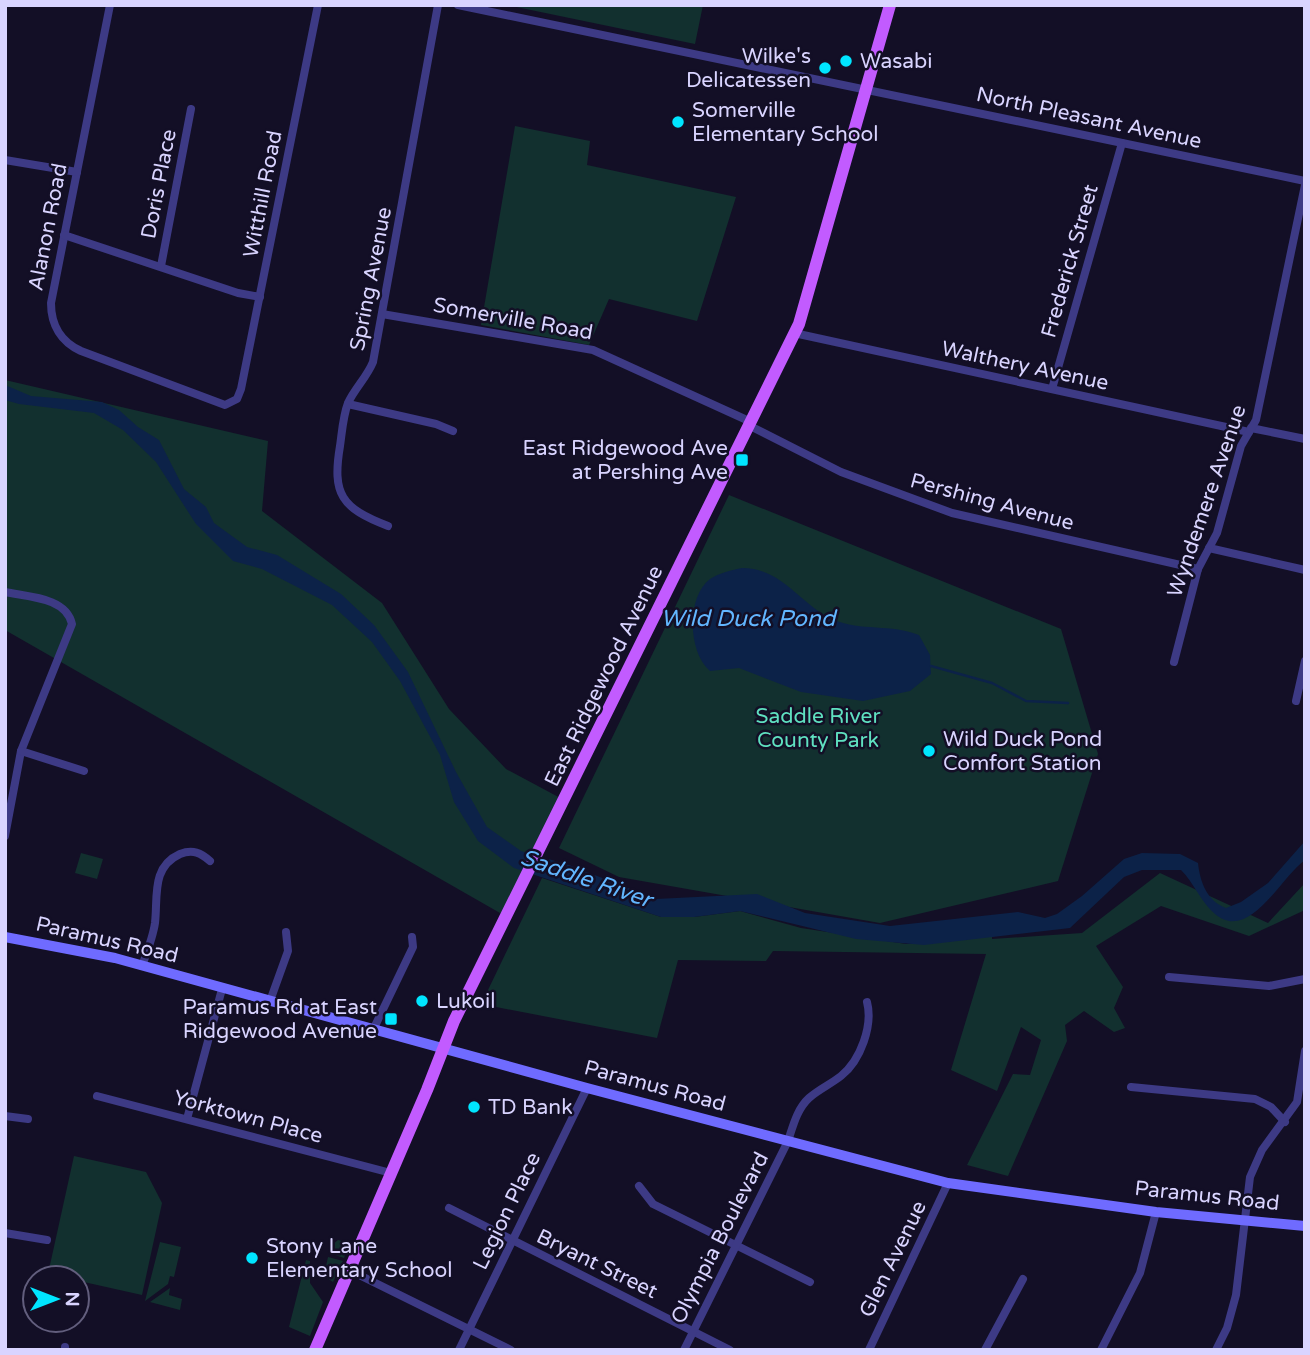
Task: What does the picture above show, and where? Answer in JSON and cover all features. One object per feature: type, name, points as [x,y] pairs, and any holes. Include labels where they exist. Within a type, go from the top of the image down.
[{"type":"main road","name":"East Ridgewood Avenue","points":[[315,1350],[454,1021],[794,333],[890,5]]},
{"type":"main road","name":"Paramus Road","points":[[5,936],[142,965],[222,989],[444,1046],[587,1088],[788,1142],[836,1151],[948,1183],[1156,1212],[1305,1226]]},
{"type":"street","name":"Alanon Road","points":[[110,5],[64,235],[51,314],[54,325],[66,342],[81,351],[219,405],[231,403],[241,389]]},
{"type":"street","name":"Witthill Road","points":[[241,389],[318,5]]},
{"type":"street","name":"Spring Avenue","points":[[388,526],[375,521],[346,501],[336,484],[348,404],[373,362],[438,5]]},
{"type":"street","name":"North Pleasant Avenue","points":[[457,5],[1305,183]]},
{"type":"street","name":"Doris Place","points":[[160,266],[191,109]]},
{"type":"street","name":"Frederick Street","points":[[1052,389],[1122,143]]},
{"type":"street","points":[[5,159],[77,172]]},
{"type":"street","name":"Wyndemere Avenue","points":[[1174,662],[1198,569],[1217,533],[1241,446],[1256,420],[1305,183]]},
{"type":"street","points":[[64,235],[238,293],[260,297]]},
{"type":"street","name":"Somerville Road","points":[[382,314],[593,350],[749,423]]},
{"type":"street","name":"Walthery Avenue","points":[[794,333],[1052,389],[1305,439]]},
{"type":"street","points":[[348,404],[436,424],[453,431]]},
{"type":"street","name":"Pershing Avenue","points":[[749,423],[841,472],[952,513],[1198,569]]},
{"type":"street","points":[[1209,548],[1305,570]]},
{"type":"street","points":[[5,593],[61,606],[72,624],[21,751],[5,836]]},
{"type":"street","points":[[1296,701],[1305,661]]},
{"type":"street","points":[[21,751],[84,771]]},
{"type":"street","points":[[142,965],[155,926],[156,891],[164,867],[186,852],[195,852],[210,861]]},
{"type":"street","points":[[270,1001],[289,951],[286,932]]},
{"type":"street","points":[[374,1028],[413,947],[412,937]]},
{"type":"street","points":[[1170,977],[1269,986],[1305,979]]},
{"type":"street","points":[[187,1119],[222,989]]},
{"type":"street","name":"Olympia Boulevard","points":[[684,1350],[788,1142],[803,1105],[842,1075],[856,1058],[871,1016],[867,1002]]},
{"type":"street","points":[[1216,1350],[1227,1328],[1236,1295],[1243,1219],[1255,1163],[1285,1122],[1300,1093],[1305,1051]]},
{"type":"street","points":[[1131,1087],[1255,1099],[1271,1107],[1285,1122]]},
{"type":"street","name":"Legion Place","points":[[459,1350],[587,1088]]},
{"type":"street","name":"Yorktown Place","points":[[97,1096],[391,1173]]},
{"type":"street","points":[[5,1116],[29,1119]]},
{"type":"street","name":"Glen Avenue","points":[[869,1350],[948,1183]]},
{"type":"street","points":[[639,1186],[653,1204],[810,1282]]},
{"type":"street","name":"Bryant Street","points":[[449,1208],[730,1350]]},
{"type":"street","points":[[1101,1350],[1140,1273],[1156,1212]]},
{"type":"street","points":[[5,1233],[47,1240]]},
{"type":"street","points":[[349,1270],[511,1350]]},
{"type":"street","points":[[985,1350],[1023,1279]]},
{"type":"green space","points":[[507,5],[703,5],[695,44]]},
{"type":"green space","points":[[515,126],[590,141],[587,165],[736,197],[697,321],[609,299],[589,345],[481,325]]},
{"type":"green space","points":[[5,380],[268,441],[262,511],[382,603],[449,709],[506,769],[564,800],[507,917],[5,630]]},
{"type":"green space","name":"Saddle River County Park","points":[[729,495],[1061,629],[1098,754],[1058,881],[880,923],[619,877],[559,848]]},
{"type":"green space","points":[[81,853],[103,859],[97,879],[75,873]]},
{"type":"green space","points":[[1160,873],[1268,923],[1305,883],[1305,910],[1249,936],[1161,906],[1096,946],[1123,987],[1114,1008],[1125,1028],[1114,1032],[1084,1011],[1065,1025],[1067,1041],[1008,1176],[967,1165],[1013,1074],[1030,1075],[1041,1040],[1021,1027],[997,1091],[951,1070],[986,954],[773,951],[766,961],[678,960],[657,1038],[491,1006],[488,990],[542,878],[661,917],[694,917],[740,911],[801,928],[906,944],[992,936],[992,939],[1082,933]]},
{"type":"green space","points":[[74,1156],[146,1172],[162,1203],[142,1295],[91,1284],[91,1264],[50,1264]]},
{"type":"green space","points":[[338,1240],[350,1243],[344,1258],[329,1253]]},
{"type":"green space","points":[[160,1242],[181,1247],[174,1277],[170,1276],[168,1284],[145,1301]]},
{"type":"green space","points":[[328,1257],[343,1261],[333,1282],[324,1276]]},
{"type":"green space","points":[[306,1260],[310,1261],[310,1283],[323,1302],[310,1336],[289,1327]]},
{"type":"green space","points":[[170,1288],[169,1295],[182,1299],[180,1310],[150,1302]]},
{"type":"water","name":"Saddle River","points":[[5,385],[31,396],[102,402],[119,410],[138,427],[159,440],[184,489],[206,507],[214,523],[247,547],[277,555],[341,594],[374,625],[408,672],[456,772],[487,827],[521,851],[569,865],[656,899],[757,894],[805,913],[890,926],[1018,912],[1045,918],[1057,914],[1082,896],[1124,859],[1142,853],[1180,854],[1198,863],[1209,896],[1226,908],[1241,902],[1268,883],[1305,841],[1305,860],[1264,904],[1240,920],[1228,921],[1215,914],[1181,870],[1142,870],[1124,877],[1070,928],[924,945],[856,939],[740,911],[694,917],[661,917],[514,868],[478,841],[454,802],[440,755],[400,681],[372,642],[332,605],[262,569],[233,561],[196,524],[156,462],[123,430],[94,413],[5,400]]},
{"type":"water","name":"Wild Duck Pond","points":[[742,568],[769,574],[780,580],[834,620],[919,635],[930,655],[931,674],[910,691],[863,701],[801,692],[739,668],[710,671],[697,652],[694,639],[697,598],[710,579]]},
{"type":"waterway","points":[[931,666],[992,683],[1026,701],[1068,703]]},
{"type":"place","name":"Wasabi","points":[[846,61]]},
{"type":"place","name":"Wilke's Delicatessen","points":[[825,68]]},
{"type":"place","name":"Somerville Elementary School","points":[[678,122]]},
{"type":"place","name":"East Ridgewood Ave at Pershing Ave","points":[[742,460]]},
{"type":"place","name":"Wild Duck Pond Comfort Station","points":[[929,751]]},
{"type":"place","name":"Lukoil","points":[[422,1001]]},
{"type":"place","name":"Paramus Rd at East Ridgewood Avenue","points":[[391,1019]]},
{"type":"place","name":"TD Bank","points":[[474,1107]]},
{"type":"place","name":"Stony Lane Elementary School","points":[[252,1258]]}]
